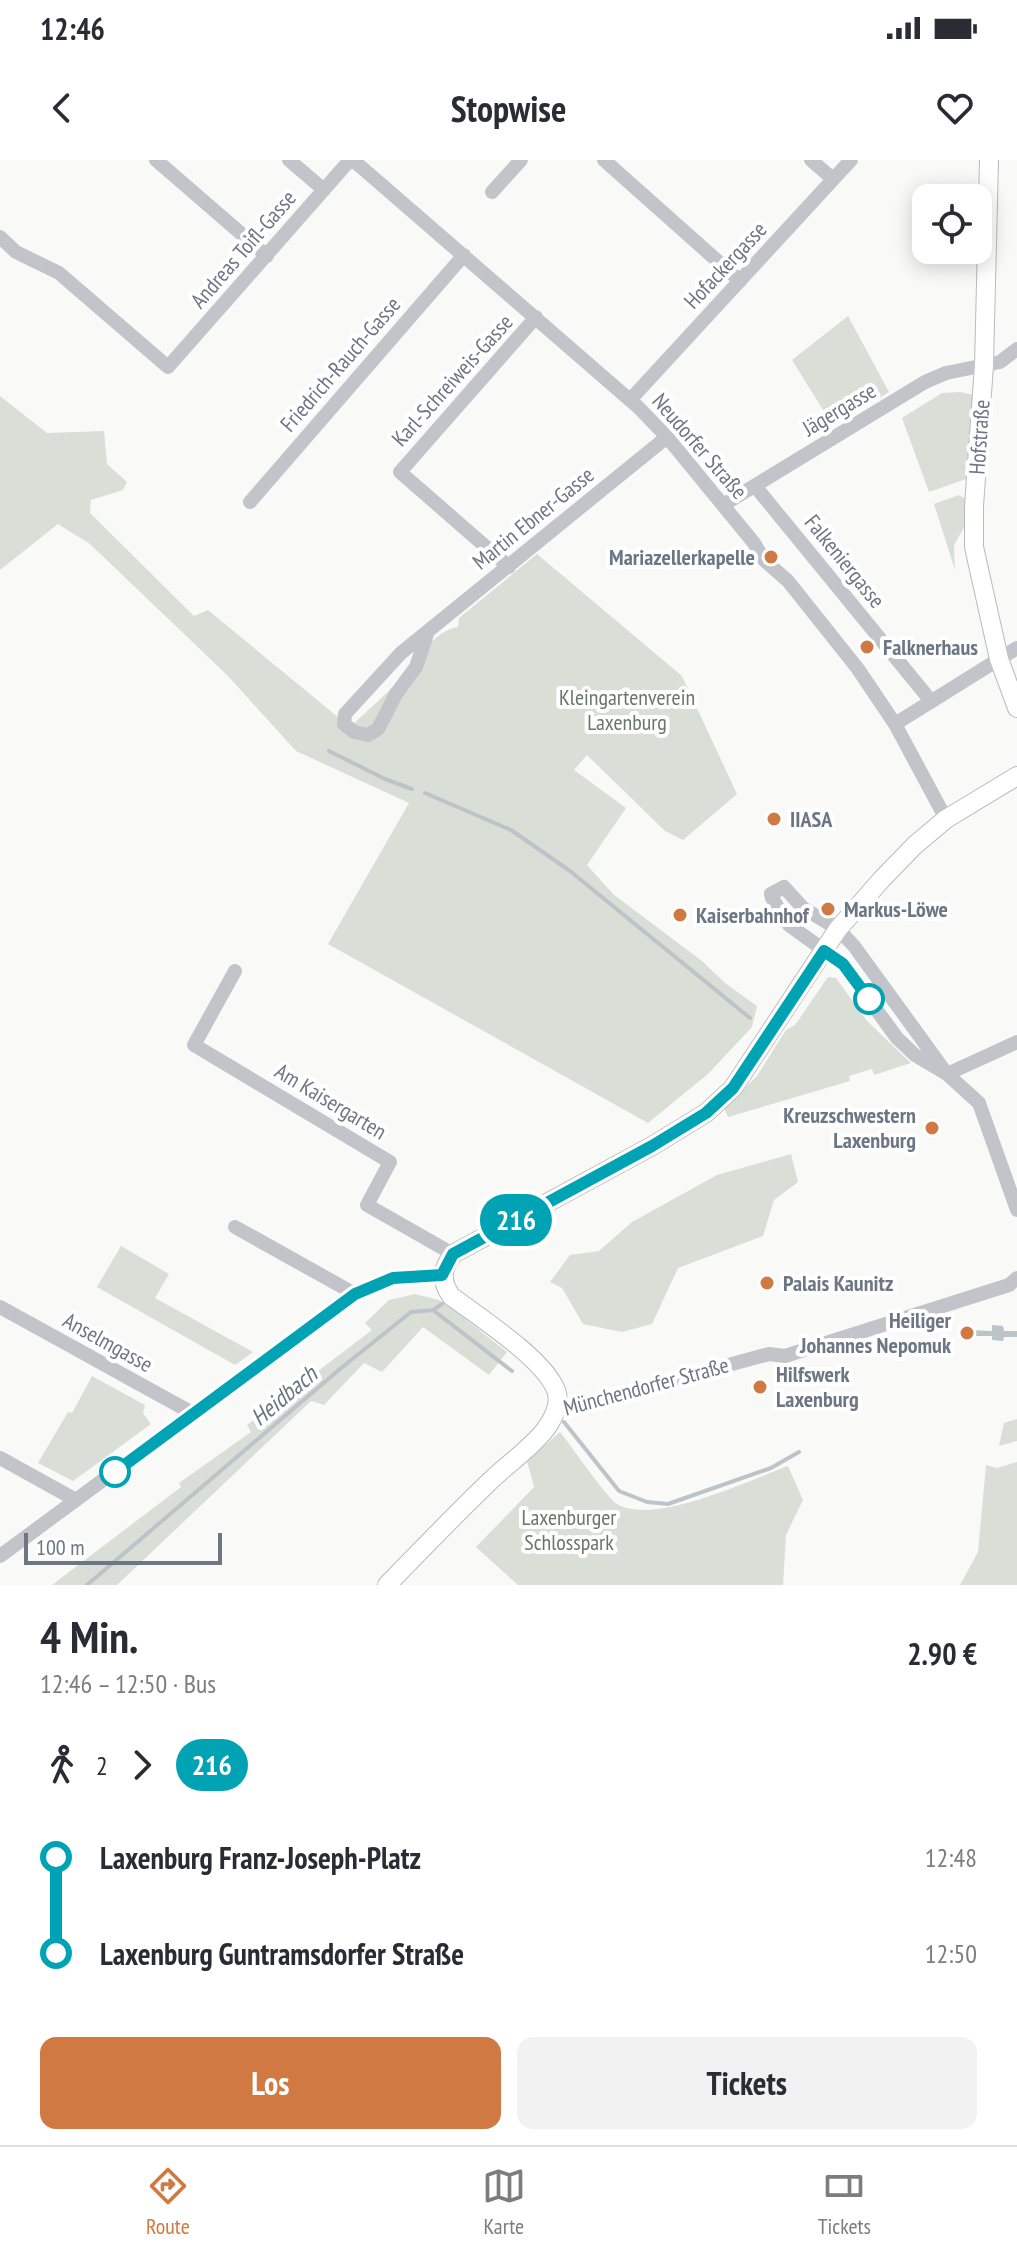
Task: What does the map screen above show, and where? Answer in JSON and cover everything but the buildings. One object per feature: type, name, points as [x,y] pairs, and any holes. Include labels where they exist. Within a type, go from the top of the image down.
[{"type":"main road","name":"Hofstraße","points":[[989,160],[984,365],[974,547],[999,659],[1017,708]]},
{"type":"main road","points":[[557,1404],[557,1392],[547,1375],[529,1357],[451,1296],[442,1275],[453,1254],[652,1146],[706,1113],[733,1088],[838,929],[904,856],[946,819],[1017,776]]},
{"type":"main road","name":"Münchendorfer Straße","points":[[387,1585],[545,1430],[557,1404]]},
{"type":"street","points":[[156,160],[267,256]]},
{"type":"street","points":[[289,160],[324,190]]},
{"type":"street","name":"Andreas Toifl-Gasse","points":[[0,237],[16,252],[59,273],[168,367],[352,160]]},
{"type":"street","name":"Neudorfer Straße","points":[[352,160],[536,317],[667,437],[764,560],[797,591],[858,669],[895,724],[946,819]]},
{"type":"street","points":[[492,192],[521,160]]},
{"type":"street","points":[[604,160],[740,281]]},
{"type":"street","points":[[811,160],[833,179]]},
{"type":"street","name":"Hofackergasse","points":[[630,400],[851,160]]},
{"type":"street","name":"Friedrich-Rauch-Gasse","points":[[250,502],[464,255]]},
{"type":"street","name":"Karl-Schreiweis-Gasse","points":[[509,567],[400,472],[536,317]]},
{"type":"street","name":"Jägergasse","points":[[723,505],[925,382],[946,373],[1000,362],[1017,349]]},
{"type":"street","name":"Martin Ebner-Gasse","points":[[427,634],[416,667],[396,694],[378,729],[368,735],[354,732],[344,724],[345,714],[401,653],[667,437]]},
{"type":"street","name":"Falkeniergasse","points":[[755,486],[931,701]]},
{"type":"street","points":[[895,724],[1017,648]]},
{"type":"street","points":[[947,1074],[854,946],[838,929],[803,908],[784,887],[775,889],[772,898],[784,919],[843,964],[897,1038],[915,1055],[947,1074],[979,1103],[1017,1210]]},
{"type":"street","name":"Am Kaisergarten","points":[[235,971],[194,1045],[390,1162],[367,1205],[453,1254]]},
{"type":"street","points":[[947,1074],[1017,1042]]},
{"type":"street","points":[[235,1227],[355,1294]]},
{"type":"street","points":[[0,1556],[355,1294],[393,1278],[442,1275]]},
{"type":"street","name":"Münchendorfer Straße","points":[[557,1404],[578,1406],[769,1354],[785,1356],[998,1289],[1017,1278]]},
{"type":"street","name":"Anselmgasse","points":[[0,1307],[194,1414]]},
{"type":"street","points":[[0,1458],[76,1500]]},
{"type":"green space","points":[[848,316],[889,392],[833,426],[792,360]]},
{"type":"green space","points":[[942,393],[973,395],[966,479],[929,492],[902,418]]},
{"type":"green space","name":"Kleingartenverein Laxenburg","points":[[0,396],[47,433],[104,431],[107,464],[127,482],[123,490],[91,500],[90,513],[194,616],[208,610],[350,727],[402,678],[433,640],[458,627],[459,618],[537,554],[682,676],[737,794],[683,840],[665,831],[587,755],[574,770],[626,808],[587,865],[613,894],[757,1006],[752,1027],[708,1074],[648,1123],[328,944],[409,803],[296,751],[227,675],[90,544],[58,524],[0,570]]},
{"type":"green space","points":[[959,495],[966,499],[965,526],[954,545],[955,570],[934,504]]},
{"type":"green space","points":[[828,977],[836,978],[867,1021],[911,1063],[874,1075],[872,1069],[849,1076],[850,1081],[728,1117],[724,1108],[757,1076],[786,1030],[795,1025]]},
{"type":"green space","points":[[791,1154],[798,1182],[774,1200],[763,1236],[678,1268],[652,1324],[622,1332],[583,1324],[562,1288],[550,1282],[570,1255],[599,1251],[632,1222],[717,1175]]},
{"type":"green space","points":[[121,1246],[169,1274],[155,1298],[253,1352],[235,1365],[97,1287]]},
{"type":"green space","points":[[415,1294],[439,1300],[507,1352],[489,1375],[423,1327],[382,1372],[364,1363],[324,1405],[311,1401],[117,1585],[52,1585],[181,1487],[179,1483],[251,1432],[247,1425],[372,1330],[365,1323],[389,1300]]},
{"type":"green space","points":[[92,1376],[145,1405],[143,1413],[151,1424],[73,1481],[38,1463],[68,1412],[72,1413]]},
{"type":"green space","points":[[1017,1419],[1017,1441],[999,1446],[1004,1423]]},
{"type":"green space","name":"Laxenburger Schlosspark","points":[[560,1432],[612,1500],[633,1509],[677,1505],[727,1490],[788,1466],[803,1500],[786,1535],[783,1585],[518,1585],[476,1547],[534,1487],[527,1461]]},
{"type":"green space","points":[[1017,1462],[1017,1585],[960,1585],[978,1552],[986,1465],[997,1468]]},
{"type":"shaded area","points":[[992,1325],[1003,1326],[1004,1331],[1017,1331],[1017,1337],[1004,1337],[1003,1341],[992,1340],[992,1336],[967,1336],[967,1330],[992,1331]]},
{"type":"waterway","points":[[329,751],[412,789]]},
{"type":"waterway","points":[[425,793],[511,830],[570,871],[750,1018]]},
{"type":"waterway","points":[[433,1310],[442,1304]]},
{"type":"waterway","name":"Heidbach","points":[[87,1585],[411,1312],[433,1310],[512,1371]]},
{"type":"waterway","name":"Heidbach","points":[[564,1422],[619,1491],[647,1502],[668,1504],[771,1468],[799,1452]]},
{"type":"bus line","name":"216","points":[[115,1472],[355,1294],[393,1278],[442,1275],[453,1254],[652,1146],[706,1113],[733,1088],[824,951],[843,964],[869,999]]},
{"type":"place","name":"Mariazellerkapelle","points":[[771,557]]},
{"type":"place","name":"Falknerhaus","points":[[867,647]]},
{"type":"place","name":"IIASA","points":[[774,819]]},
{"type":"place","name":"Markus-Löwe","points":[[828,909]]},
{"type":"place","name":"Kaiserbahnhof","points":[[680,915]]},
{"type":"place","name":"Kreuzschwestern Laxenburg","points":[[932,1128]]},
{"type":"place","name":"Palais Kaunitz","points":[[767,1283]]},
{"type":"place","name":"Heiliger Johannes Nepomuk","points":[[967,1333]]},
{"type":"place","name":"Hilfswerk Laxenburg","points":[[760,1387]]}]
